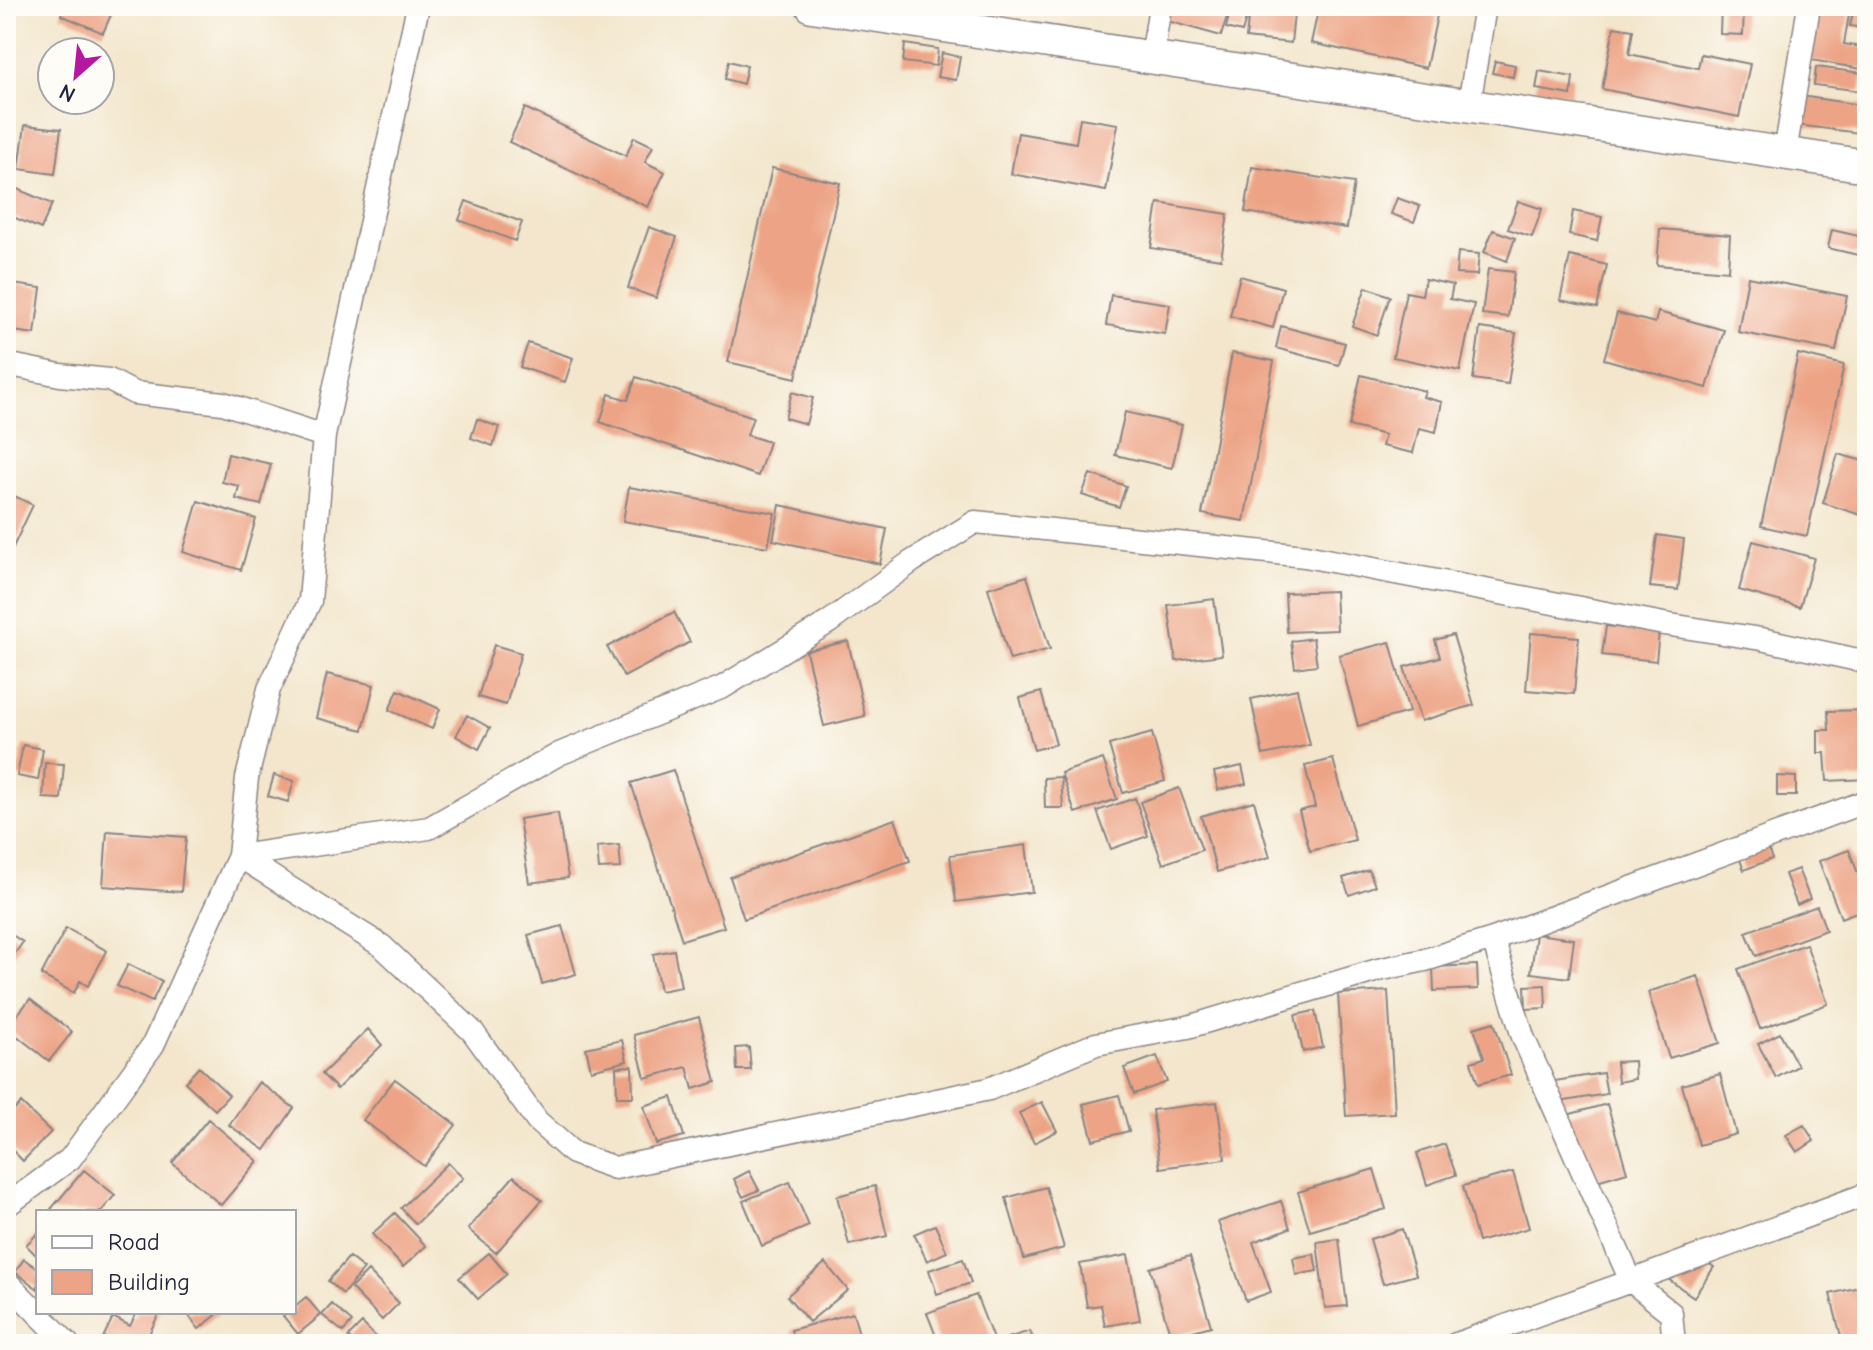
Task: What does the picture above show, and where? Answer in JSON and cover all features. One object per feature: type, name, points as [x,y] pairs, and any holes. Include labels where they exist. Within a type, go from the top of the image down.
[{"type":"main road","points":[[812,6],[1867,166]]},
{"type":"street","points":[[6,1206],[70,1159],[153,1045],[239,856],[247,778],[269,689],[310,601],[324,436],[418,6]]},
{"type":"street","points":[[1152,57],[1160,6]]},
{"type":"street","points":[[1469,105],[1485,6]]},
{"type":"street","points":[[1785,153],[1809,6]]},
{"type":"street","points":[[6,364],[60,375],[109,380],[134,393],[223,403],[324,436]]},
{"type":"street","points":[[239,856],[429,828],[559,754],[723,687],[829,622],[911,562],[975,522],[1305,556],[1664,624],[1761,639],[1867,662]]},
{"type":"street","points":[[239,856],[382,946],[473,1032],[537,1121],[573,1153],[615,1168],[989,1089],[1096,1044],[1188,1027],[1493,939],[1867,801]]},
{"type":"street","points":[[1493,939],[1523,1037],[1631,1281],[1671,1313],[1674,1344]]},
{"type":"street","points":[[1456,1344],[1867,1194]]},
{"type":"street","points":[[6,1281],[36,1311]]},
{"type":"street","points":[[38,1314],[68,1344]]},
{"type":"building","points":[[64,6],[115,6],[103,33],[61,15]]},
{"type":"building","points":[[1156,6],[1230,6],[1221,36],[1153,17]]},
{"type":"building","points":[[1319,6],[1439,6],[1426,68],[1311,43]]},
{"type":"building","points":[[1721,6],[1744,6],[1743,35],[1720,34]]},
{"type":"building","points":[[1816,6],[1850,9],[1844,44],[1867,48],[1867,70],[1806,59]]},
{"type":"building","points":[[1231,8],[1248,12],[1242,32],[1226,28]]},
{"type":"building","points":[[1854,8],[1867,11],[1867,29],[1850,26]]},
{"type":"building","points":[[1249,10],[1294,14],[1291,43],[1246,38]]},
{"type":"building","points":[[1614,27],[1633,30],[1629,54],[1698,68],[1701,54],[1750,64],[1739,117],[1602,89]]},
{"type":"building","points":[[905,44],[938,49],[936,66],[903,62]]},
{"type":"building","points":[[942,53],[960,57],[956,80],[937,77]]},
{"type":"building","points":[[729,61],[747,66],[743,84],[725,79]]},
{"type":"building","points":[[1495,61],[1515,65],[1513,77],[1492,73]]},
{"type":"building","points":[[1816,67],[1863,73],[1861,91],[1814,85]]},
{"type":"building","points":[[1539,71],[1573,77],[1571,95],[1536,89]]},
{"type":"building","points":[[1800,96],[1862,105],[1859,133],[1796,125]]},
{"type":"building","points":[[525,108],[626,156],[634,137],[653,146],[645,162],[665,172],[648,207],[509,142]]},
{"type":"building","points":[[1080,118],[1118,124],[1106,191],[1011,174],[1018,133],[1076,143]]},
{"type":"building","points":[[25,125],[61,129],[55,174],[19,169]]},
{"type":"building","points":[[6,154],[19,157],[16,168],[6,165]]},
{"type":"building","points":[[1252,167],[1354,183],[1347,228],[1245,212]]},
{"type":"building","points":[[772,168],[840,183],[796,378],[728,362]]},
{"type":"building","points":[[15,188],[52,204],[41,229],[6,214]]},
{"type":"building","points":[[1397,198],[1420,206],[1414,222],[1391,214]]},
{"type":"building","points":[[466,201],[522,222],[515,241],[459,220]]},
{"type":"building","points":[[1518,201],[1542,209],[1532,237],[1508,229]]},
{"type":"building","points":[[1158,203],[1228,214],[1221,259],[1151,248]]},
{"type":"building","points":[[1573,211],[1602,217],[1597,241],[1569,235]]},
{"type":"building","points":[[649,227],[677,237],[656,298],[628,288]]},
{"type":"building","points":[[1660,229],[1730,235],[1728,271],[1657,265]]},
{"type":"building","points":[[1493,230],[1515,238],[1507,261],[1484,252]]},
{"type":"building","points":[[1832,230],[1863,237],[1858,255],[1828,248]]},
{"type":"building","points":[[1458,252],[1479,254],[1477,275],[1456,274]]},
{"type":"building","points":[[1570,256],[1607,265],[1597,308],[1560,300]]},
{"type":"building","points":[[1488,269],[1514,272],[1508,317],[1482,314]]},
{"type":"building","points":[[1240,276],[1283,288],[1273,328],[1230,316]]},
{"type":"building","points":[[1748,277],[1847,296],[1836,351],[1738,332]]},
{"type":"building","points":[[1425,279],[1453,285],[1450,299],[1474,304],[1460,371],[1393,357],[1406,292],[1422,295]]},
{"type":"building","points":[[6,283],[41,288],[35,334],[6,330]]},
{"type":"building","points":[[1366,287],[1390,296],[1377,335],[1352,326]]},
{"type":"building","points":[[1111,295],[1170,304],[1165,334],[1106,325]]},
{"type":"building","points":[[1658,312],[1724,330],[1707,388],[1604,359],[1617,313],[1655,323]]},
{"type":"building","points":[[1281,326],[1345,343],[1339,365],[1276,348]]},
{"type":"building","points":[[1480,328],[1516,333],[1508,384],[1473,379]]},
{"type":"building","points":[[528,343],[573,358],[565,382],[520,367]]},
{"type":"building","points":[[1232,353],[1274,361],[1244,521],[1202,514]]},
{"type":"building","points":[[1798,354],[1844,365],[1807,536],[1761,526]]},
{"type":"building","points":[[1361,375],[1425,391],[1423,397],[1442,402],[1436,432],[1419,428],[1413,453],[1382,446],[1385,435],[1349,426]]},
{"type":"building","points":[[636,377],[753,417],[747,435],[769,442],[758,476],[600,422],[609,394],[628,400]]},
{"type":"building","points":[[792,392],[813,398],[806,424],[785,418]]},
{"type":"building","points":[[1125,412],[1182,425],[1172,468],[1115,455]]},
{"type":"building","points":[[477,419],[499,427],[493,446],[471,438]]},
{"type":"building","points":[[228,454],[271,464],[261,505],[236,499],[239,486],[222,482]]},
{"type":"building","points":[[1838,454],[1867,462],[1867,517],[1823,503]]},
{"type":"building","points":[[1090,474],[1126,486],[1119,507],[1082,495]]},
{"type":"building","points":[[629,487],[775,513],[768,547],[623,521]]},
{"type":"building","points":[[6,492],[33,505],[6,562]]},
{"type":"building","points":[[198,501],[256,519],[241,570],[183,552]]},
{"type":"building","points":[[780,505],[887,529],[880,564],[773,540]]},
{"type":"building","points":[[1657,535],[1684,539],[1678,590],[1650,587]]},
{"type":"building","points":[[1753,541],[1814,558],[1800,607],[1739,590]]},
{"type":"building","points":[[1027,576],[1050,649],[1010,660],[988,588]]},
{"type":"building","points":[[1335,591],[1337,630],[1287,632],[1285,593]]},
{"type":"building","points":[[1214,599],[1222,655],[1176,661],[1168,605]]},
{"type":"building","points":[[674,612],[690,642],[624,677],[607,647]]},
{"type":"building","points":[[1606,626],[1659,632],[1656,661],[1602,655]]},
{"type":"building","points":[[1531,633],[1579,637],[1574,694],[1526,690]]},
{"type":"building","points":[[1453,635],[1474,705],[1421,721],[1404,667],[1440,657],[1435,640]]},
{"type":"building","points":[[1313,638],[1317,665],[1295,668],[1291,641]]},
{"type":"building","points":[[848,641],[865,716],[824,726],[806,651]]},
{"type":"building","points":[[1390,642],[1409,712],[1358,726],[1339,655]]},
{"type":"building","points":[[494,645],[521,653],[506,705],[478,697]]},
{"type":"building","points":[[327,674],[374,685],[363,730],[316,718]]},
{"type":"building","points":[[1297,689],[1310,745],[1263,755],[1251,699]]},
{"type":"building","points":[[398,690],[440,709],[432,729],[389,710]]},
{"type":"building","points":[[1041,692],[1056,744],[1034,750],[1020,698]]},
{"type":"building","points":[[1865,710],[1867,779],[1827,781],[1825,753],[1818,753],[1818,730],[1829,730],[1828,711]]},
{"type":"building","points":[[467,715],[490,728],[479,749],[456,736]]},
{"type":"building","points":[[1152,733],[1165,781],[1123,793],[1109,745]]},
{"type":"building","points":[[23,745],[43,749],[38,780],[17,776]]},
{"type":"building","points":[[1103,759],[1117,799],[1075,813],[1061,773]]},
{"type":"building","points":[[1333,759],[1355,840],[1310,851],[1299,811],[1315,807],[1305,766]]},
{"type":"building","points":[[45,763],[64,764],[61,799],[43,798]]},
{"type":"building","points":[[1242,766],[1246,784],[1218,790],[1214,772]]},
{"type":"building","points":[[673,770],[724,927],[682,940],[631,783]]},
{"type":"building","points":[[274,775],[294,781],[288,802],[268,796]]},
{"type":"building","points":[[1777,776],[1796,777],[1796,796],[1777,796]]},
{"type":"building","points":[[1061,777],[1063,808],[1045,808],[1044,778]]},
{"type":"building","points":[[1179,788],[1202,850],[1163,864],[1140,802]]},
{"type":"building","points":[[1135,798],[1148,836],[1111,849],[1097,811]]},
{"type":"building","points":[[1254,801],[1270,857],[1217,872],[1201,816]]},
{"type":"building","points":[[558,813],[568,878],[529,883],[519,819]]},
{"type":"building","points":[[895,819],[910,861],[744,919],[730,877]]},
{"type":"building","points":[[107,831],[186,837],[181,892],[103,886]]},
{"type":"building","points":[[1765,841],[1772,859],[1744,870],[1737,852]]},
{"type":"building","points":[[619,845],[621,868],[599,869],[597,847]]},
{"type":"building","points":[[1026,845],[1032,892],[956,902],[950,855]]},
{"type":"building","points":[[1849,850],[1867,897],[1867,908],[1841,918],[1819,861]]},
{"type":"building","points":[[1798,869],[1810,899],[1797,905],[1785,874]]},
{"type":"building","points":[[1369,870],[1375,886],[1349,895],[1343,878]]},
{"type":"building","points":[[1817,906],[1826,930],[1756,956],[1746,932]]},
{"type":"building","points":[[562,926],[576,974],[542,984],[528,935]]},
{"type":"building","points":[[66,928],[107,951],[88,986],[80,981],[74,993],[41,975]]},
{"type":"building","points":[[9,933],[23,942],[11,959],[6,956],[6,936]]},
{"type":"building","points":[[1536,934],[1574,939],[1569,978],[1531,973]]},
{"type":"building","points":[[1806,944],[1828,1004],[1760,1029],[1738,969]]},
{"type":"building","points":[[674,950],[681,987],[660,991],[653,954]]},
{"type":"building","points":[[128,964],[162,981],[152,1002],[117,986]]},
{"type":"building","points":[[1477,965],[1478,989],[1434,991],[1433,967]]},
{"type":"building","points":[[1698,976],[1720,1043],[1669,1058],[1648,992]]},
{"type":"building","points":[[1545,985],[1546,1008],[1526,1009],[1525,986]]},
{"type":"building","points":[[1388,991],[1395,1113],[1346,1116],[1338,994]]},
{"type":"building","points":[[30,999],[72,1032],[49,1061],[7,1028]]},
{"type":"building","points":[[1315,1011],[1323,1047],[1303,1052],[1295,1015]]},
{"type":"building","points":[[699,1017],[716,1082],[693,1089],[687,1067],[645,1078],[634,1035]]},
{"type":"building","points":[[1494,1022],[1511,1075],[1478,1084],[1471,1062],[1484,1058],[1474,1028]]},
{"type":"building","points":[[368,1029],[382,1045],[337,1089],[322,1074]]},
{"type":"building","points":[[1780,1033],[1798,1066],[1776,1078],[1758,1044]]},
{"type":"building","points":[[622,1040],[627,1061],[591,1070],[586,1048]]},
{"type":"building","points":[[749,1047],[751,1070],[737,1070],[736,1048]]},
{"type":"building","points":[[1157,1056],[1167,1082],[1134,1094],[1124,1068]]},
{"type":"building","points":[[1634,1061],[1635,1079],[1618,1082],[1616,1062]]},
{"type":"building","points":[[632,1066],[633,1097],[617,1097],[616,1067]]},
{"type":"building","points":[[199,1067],[229,1095],[215,1110],[185,1082]]},
{"type":"building","points":[[1603,1073],[1607,1094],[1553,1103],[1549,1082]]},
{"type":"building","points":[[1720,1074],[1736,1134],[1699,1145],[1682,1085]]},
{"type":"building","points":[[395,1079],[456,1125],[424,1166],[363,1120]]},
{"type":"building","points":[[259,1082],[294,1108],[265,1150],[229,1125]]},
{"type":"building","points":[[1119,1095],[1129,1131],[1093,1140],[1083,1104]]},
{"type":"building","points":[[672,1097],[684,1136],[656,1144],[644,1106]]},
{"type":"building","points":[[1042,1102],[1057,1131],[1034,1143],[1019,1113]]},
{"type":"building","points":[[1217,1102],[1225,1159],[1160,1168],[1152,1110]]},
{"type":"building","points":[[21,1103],[51,1132],[23,1161],[6,1144],[6,1119]]},
{"type":"building","points":[[1607,1104],[1627,1172],[1587,1184],[1567,1115]]},
{"type":"building","points":[[208,1119],[258,1161],[221,1205],[172,1163]]},
{"type":"building","points":[[1804,1125],[1814,1141],[1797,1152],[1786,1135]]},
{"type":"building","points":[[1445,1144],[1456,1175],[1427,1185],[1417,1153]]},
{"type":"building","points":[[448,1163],[463,1178],[416,1224],[401,1208]]},
{"type":"building","points":[[1374,1169],[1386,1209],[1310,1231],[1298,1192]]},
{"type":"building","points":[[84,1170],[115,1195],[103,1210],[51,1209]]},
{"type":"building","points":[[749,1171],[759,1190],[743,1197],[734,1179]]},
{"type":"building","points":[[1513,1172],[1529,1228],[1478,1242],[1463,1186]]},
{"type":"building","points":[[514,1176],[542,1200],[496,1253],[468,1229]]},
{"type":"building","points":[[790,1182],[809,1226],[762,1246],[743,1201]]},
{"type":"building","points":[[875,1186],[887,1236],[849,1245],[837,1196]]},
{"type":"building","points":[[1046,1187],[1064,1248],[1024,1259],[1006,1198]]},
{"type":"building","points":[[1281,1201],[1290,1228],[1253,1242],[1271,1292],[1246,1301],[1218,1222]]},
{"type":"building","points":[[395,1213],[426,1246],[403,1267],[372,1234]]},
{"type":"building","points":[[935,1225],[947,1252],[927,1261],[914,1234]]},
{"type":"building","points":[[1402,1229],[1416,1275],[1383,1284],[1370,1239]]},
{"type":"building","points":[[36,1235],[36,1255],[26,1245]]},
{"type":"building","points":[[1339,1239],[1347,1306],[1325,1308],[1317,1242]]},
{"type":"building","points":[[1685,1248],[1714,1267],[1694,1297],[1665,1277]]},
{"type":"building","points":[[489,1253],[507,1274],[478,1299],[459,1278]]},
{"type":"building","points":[[1314,1254],[1317,1271],[1296,1275],[1293,1258]]},
{"type":"building","points":[[1128,1255],[1140,1320],[1105,1326],[1101,1305],[1087,1307],[1080,1264]]},
{"type":"building","points":[[1190,1256],[1211,1326],[1171,1337],[1150,1268]]},
{"type":"building","points":[[349,1257],[364,1269],[343,1294],[328,1281]]},
{"type":"building","points":[[24,1259],[36,1268],[36,1288],[15,1272]]},
{"type":"building","points":[[963,1259],[971,1283],[937,1294],[929,1270]]},
{"type":"building","points":[[825,1263],[848,1290],[809,1322],[787,1296]]},
{"type":"building","points":[[368,1271],[399,1303],[382,1320],[351,1288]]},
{"type":"building","points":[[1867,1285],[1867,1337],[1843,1344],[1830,1294]]},
{"type":"building","points":[[976,1295],[995,1344],[939,1344],[927,1313]]},
{"type":"building","points":[[306,1297],[321,1315],[298,1334],[283,1316],[296,1314],[296,1305]]},
{"type":"building","points":[[332,1304],[352,1322],[343,1332],[322,1315]]},
{"type":"building","points":[[853,1313],[862,1344],[795,1344],[791,1330]]},
{"type":"building","points":[[136,1314],[159,1314],[144,1344],[100,1344],[113,1317],[130,1326]]},
{"type":"building","points":[[188,1314],[218,1314],[199,1329]]},
{"type":"building","points":[[362,1323],[377,1338],[371,1344],[355,1344],[348,1337]]},
{"type":"building","points":[[1030,1331],[1035,1344],[999,1344],[998,1341]]}]
